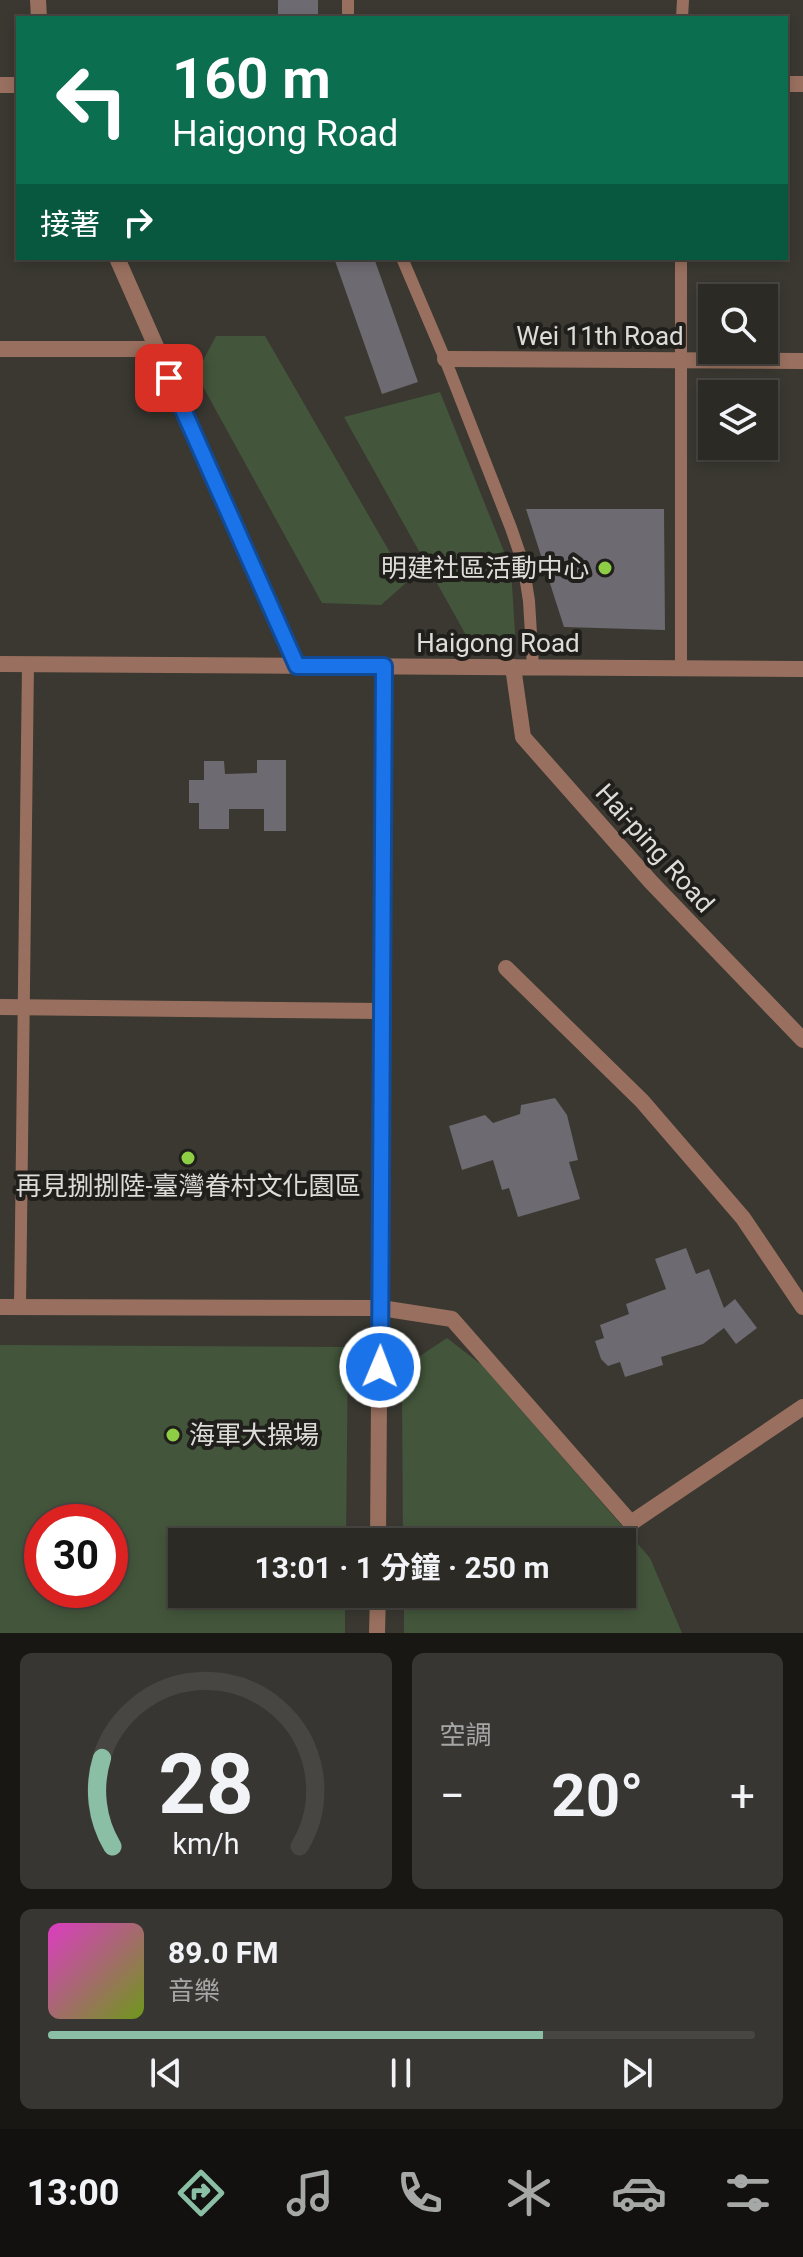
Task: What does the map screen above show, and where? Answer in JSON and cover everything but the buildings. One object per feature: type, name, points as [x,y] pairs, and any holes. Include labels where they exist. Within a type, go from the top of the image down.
[{"type":"street","points":[[118,260],[297,666]]},
{"type":"street","points":[[0,349],[156,349]]},
{"type":"street","name":"Wei 11th Road","points":[[445,359],[803,361]]},
{"type":"street","name":"Haigong Road","points":[[0,664],[803,669]]},
{"type":"street","points":[[378,1528],[384,666]]},
{"type":"street","name":"Hai-ping Road","points":[[513,667],[523,737],[651,882],[803,1040]]},
{"type":"street","points":[[506,968],[642,1101],[743,1218],[803,1307]]},
{"type":"street","points":[[0,1007],[381,1011]]},
{"type":"street","points":[[0,1307],[381,1308],[452,1319],[631,1523],[803,1407]]},
{"type":"street","points":[[377,1633],[378,1608]]},
{"type":"lane","points":[[403,260],[445,359],[523,563],[533,667]]},
{"type":"lane","points":[[681,260],[681,667]]},
{"type":"lane","points":[[20,1307],[28,664]]},
{"type":"green space","points":[[216,336],[265,336],[407,582],[381,605],[322,603],[196,374]]},
{"type":"green space","points":[[440,392],[511,569],[516,649],[471,644],[344,417]]},
{"type":"green space","points":[[447,1338],[483,1366],[624,1528],[403,1528],[402,1389],[417,1358]]},
{"type":"green space","name":"海軍大操場","points":[[0,1345],[348,1347],[346,1528],[168,1528],[168,1608],[345,1608],[345,1633],[0,1633]]},
{"type":"green space","points":[[636,1542],[650,1558],[682,1633],[404,1633],[404,1608],[636,1608]]},
{"type":"place","name":"明建社區活動中心","points":[[605,568]]},
{"type":"place","name":"再見捌捌陸-臺灣眷村文化園區","points":[[188,1158]]},
{"type":"place","name":"海軍大操場","points":[[173,1435]]},
{"type":"route","points":[[169,378],[297,666],[384,666],[380,1367]]}]
